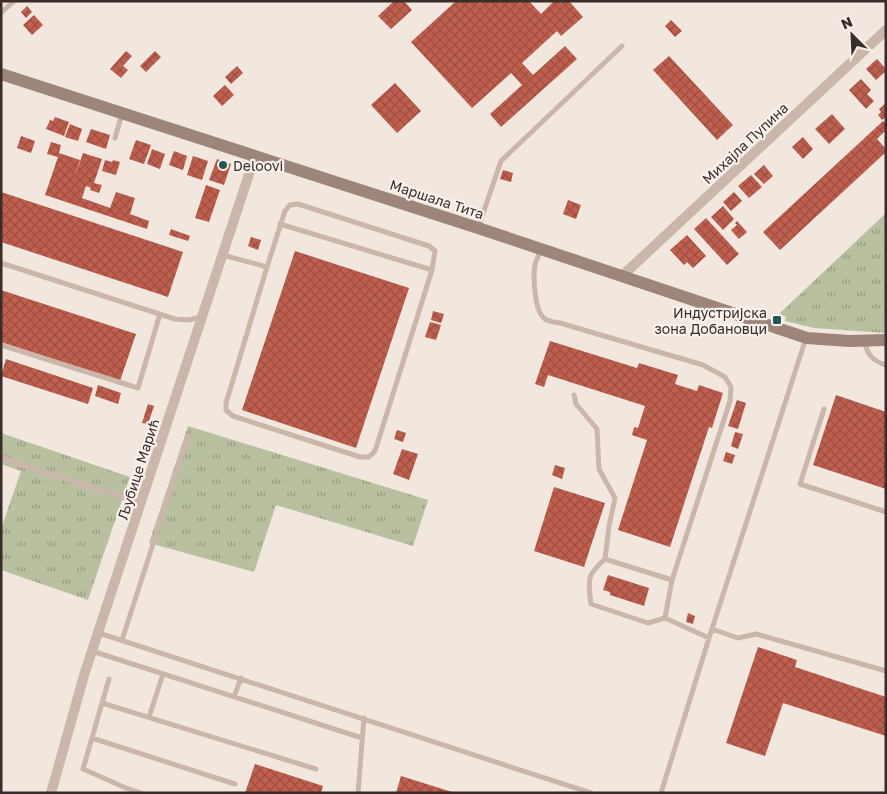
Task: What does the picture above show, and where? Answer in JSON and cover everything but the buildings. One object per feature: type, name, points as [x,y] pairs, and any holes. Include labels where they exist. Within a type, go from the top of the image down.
[{"type":"main road","name":"Маршала Тита","points":[[1,74],[478,228],[807,338],[865,341],[886,340]]},
{"type":"street","name":"Михајла Пупина","points":[[622,276],[886,30]]},
{"type":"street","name":"Љубице Марић","points":[[51,793],[92,652],[255,156]]},
{"type":"lane","points":[[1,13],[14,1]]},
{"type":"lane","points":[[478,228],[501,161],[622,46]]},
{"type":"lane","points":[[115,138],[122,113]]},
{"type":"lane","points":[[298,204],[429,246],[435,251],[432,270],[375,451],[369,457],[360,457],[233,416],[226,410],[226,403],[280,224],[285,211],[290,206],[298,204]]},
{"type":"lane","points":[[280,224],[432,270]]},
{"type":"lane","points":[[542,250],[535,263],[534,278],[537,305],[540,314],[546,320],[560,322],[703,365],[724,377],[731,387],[730,401],[672,580],[665,618]]},
{"type":"lane","points":[[223,255],[266,267]]},
{"type":"lane","points":[[1,263],[175,319],[188,320],[202,317]]},
{"type":"lane","points":[[1,345],[138,388],[160,314]]},
{"type":"lane","points":[[662,793],[709,638],[807,338]]},
{"type":"lane","points":[[865,341],[866,350],[871,358],[878,363],[886,365]]},
{"type":"lane","points":[[574,395],[576,404],[596,430],[599,469],[615,498],[605,559],[594,568],[588,581],[591,604],[648,623],[665,618],[709,638]]},
{"type":"lane","points":[[824,409],[800,484],[886,512]]},
{"type":"lane","points":[[122,640],[188,436]]},
{"type":"lane","points":[[1,458],[141,503]]},
{"type":"lane","points":[[605,559],[672,580]]},
{"type":"lane","points":[[712,629],[738,638],[756,634],[886,671]]},
{"type":"lane","points":[[99,633],[591,793]]},
{"type":"lane","points":[[92,652],[362,738]]},
{"type":"lane","points":[[149,718],[163,674]]},
{"type":"lane","points":[[234,697],[241,678]]},
{"type":"lane","points":[[109,679],[83,769],[125,790],[141,793]]},
{"type":"lane","points":[[102,703],[316,769]]},
{"type":"lane","points":[[358,793],[364,718]]},
{"type":"lane","points":[[92,738],[235,784]]},
{"type":"green space","points":[[886,213],[886,333],[814,328],[785,321],[786,317],[779,314]]},
{"type":"green space","points":[[188,426],[428,500],[413,546],[276,505],[254,572],[149,543]]},
{"type":"green space","points":[[1,433],[130,477],[88,600],[1,570],[1,529],[21,471],[1,464]]},
{"type":"place","name":"Deloovi","points":[[223,165]]},
{"type":"place","name":"Индустријска зона Добановци","points":[[777,320]]}]
